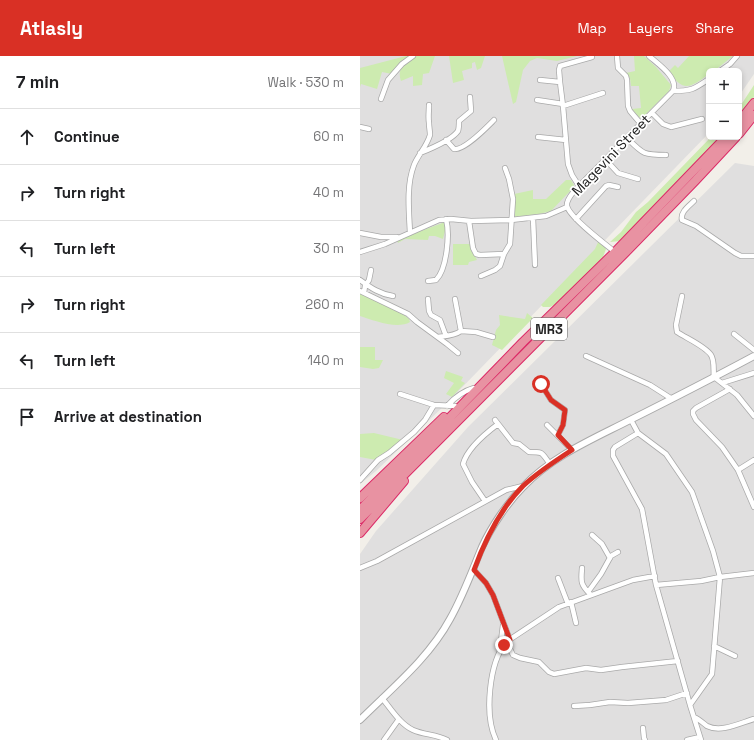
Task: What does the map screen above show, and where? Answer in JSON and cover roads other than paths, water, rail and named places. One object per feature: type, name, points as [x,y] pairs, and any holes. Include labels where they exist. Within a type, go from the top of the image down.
[{"type":"highway","points":[[742,118],[754,103]]},
{"type":"highway","points":[[742,130],[754,115]]},
{"type":"highway","name":"MR3","points":[[360,510],[523,342],[615,252],[723,140]]},
{"type":"highway","name":"MR3","points":[[360,519],[624,254],[733,140]]},
{"type":"highway","points":[[360,498],[451,406],[474,388],[523,342]]},
{"type":"highway","points":[[360,533],[407,477],[478,399]]},
{"type":"street","points":[[381,98],[388,80],[402,64],[413,56]]},
{"type":"street","points":[[617,56],[618,68],[626,76],[627,80],[628,106],[630,111],[641,124]]},
{"type":"street","points":[[649,56],[671,77],[675,87],[673,91],[694,90],[706,81]]},
{"type":"street","points":[[724,68],[733,62],[737,56]]},
{"type":"street","points":[[579,186],[572,175],[568,164],[563,105],[558,70],[560,66],[592,57]]},
{"type":"street","points":[[540,80],[560,82]]},
{"type":"street","name":"Magevini Street","points":[[615,252],[576,219],[567,207],[570,197],[579,186],[673,91]]},
{"type":"street","points":[[537,100],[563,105],[603,93]]},
{"type":"street","points":[[420,153],[436,146],[457,132],[459,122],[471,111],[470,97]]},
{"type":"street","points":[[410,233],[410,181],[414,167],[430,133],[429,105]]},
{"type":"street","points":[[652,113],[663,124],[671,127],[702,119]]},
{"type":"street","points":[[446,140],[454,149],[460,149],[481,134],[494,120]]},
{"type":"street","points":[[360,127],[369,129]]},
{"type":"street","points":[[538,137],[566,140]]},
{"type":"street","points":[[627,138],[648,155],[666,155]]},
{"type":"street","points":[[606,160],[618,173],[638,179]]},
{"type":"street","points":[[481,276],[495,270],[500,266],[504,254],[510,244],[513,199],[505,168]]},
{"type":"street","points":[[576,219],[606,186],[609,185],[618,187]]},
{"type":"street","points":[[694,201],[682,214],[682,220],[701,229],[737,255],[754,256]]},
{"type":"street","points":[[360,252],[385,244],[439,220],[511,220],[533,218],[546,216],[567,207]]},
{"type":"street","points":[[533,218],[535,265]]},
{"type":"street","points":[[428,281],[436,280],[440,276],[443,268],[448,234],[446,219]]},
{"type":"street","points":[[469,220],[473,248],[476,254],[504,254]]},
{"type":"street","points":[[360,233],[381,237],[399,237]]},
{"type":"street","points":[[371,270],[369,280],[362,292],[408,314],[458,353]]},
{"type":"street","points":[[360,280],[383,294],[393,296]]},
{"type":"street","points":[[682,296],[676,325],[677,330],[710,354],[714,377],[742,400],[754,416]]},
{"type":"street","points":[[428,299],[429,311],[431,315],[440,320],[446,336]]},
{"type":"street","points":[[455,299],[461,331]]},
{"type":"street","points":[[438,337],[458,334],[461,331],[476,332],[493,337]]},
{"type":"street","points":[[734,334],[754,350]]},
{"type":"street","points":[[586,356],[650,385],[672,399]]},
{"type":"street","points":[[360,720],[410,671],[433,645],[450,620],[474,570],[483,546],[493,528],[523,486],[550,464],[572,450],[754,356]]},
{"type":"street","points":[[722,383],[754,373]]},
{"type":"street","points":[[541,384],[551,400],[565,410],[563,425],[558,435]]},
{"type":"street","points":[[730,389],[696,408],[693,411],[693,414],[696,420],[724,450],[738,470],[754,507]]},
{"type":"street","points":[[400,394],[434,405],[451,406]]},
{"type":"street","points":[[360,480],[378,460],[389,453],[414,432],[425,420],[434,405]]},
{"type":"street","points":[[631,420],[638,433],[666,454],[692,492],[713,551],[720,577],[712,674],[690,705]]},
{"type":"street","points":[[485,500],[470,478],[463,464],[464,460],[476,444],[497,422],[514,443],[519,444],[529,452],[542,453],[550,464]]},
{"type":"street","points":[[547,425],[572,450]]},
{"type":"street","points":[[638,433],[615,448],[613,450],[613,456],[642,509],[656,585],[700,738],[687,740]]},
{"type":"street","points":[[738,470],[754,460]]},
{"type":"street","points":[[360,568],[376,561],[485,500],[506,490],[523,486]]},
{"type":"street","points":[[592,535],[602,544],[610,558]]},
{"type":"street","points":[[589,594],[610,558],[618,552]]},
{"type":"street","points":[[582,568],[581,581],[583,588],[589,594]]},
{"type":"street","points":[[474,570],[486,583],[493,595],[510,640],[510,649],[513,655],[539,662],[549,672],[554,674],[586,668],[602,670],[678,662]]},
{"type":"street","points":[[656,585],[701,581],[754,572]]},
{"type":"street","points":[[500,651],[510,640],[545,616],[569,603],[589,594],[633,580],[655,576]]},
{"type":"street","points":[[558,578],[576,623]]},
{"type":"street","points":[[495,739],[489,708],[493,668],[500,651],[503,623]]},
{"type":"street","points":[[714,646],[735,656]]},
{"type":"street","points":[[574,706],[590,706],[610,702],[628,703],[666,700],[687,693]]},
{"type":"street","points":[[382,698],[399,719],[413,730],[440,736],[447,740]]},
{"type":"street","points":[[694,717],[708,726],[715,728],[722,728],[754,719]]},
{"type":"street","points":[[384,740],[399,719]]},
{"type":"street","points":[[643,728],[645,740]]}]
